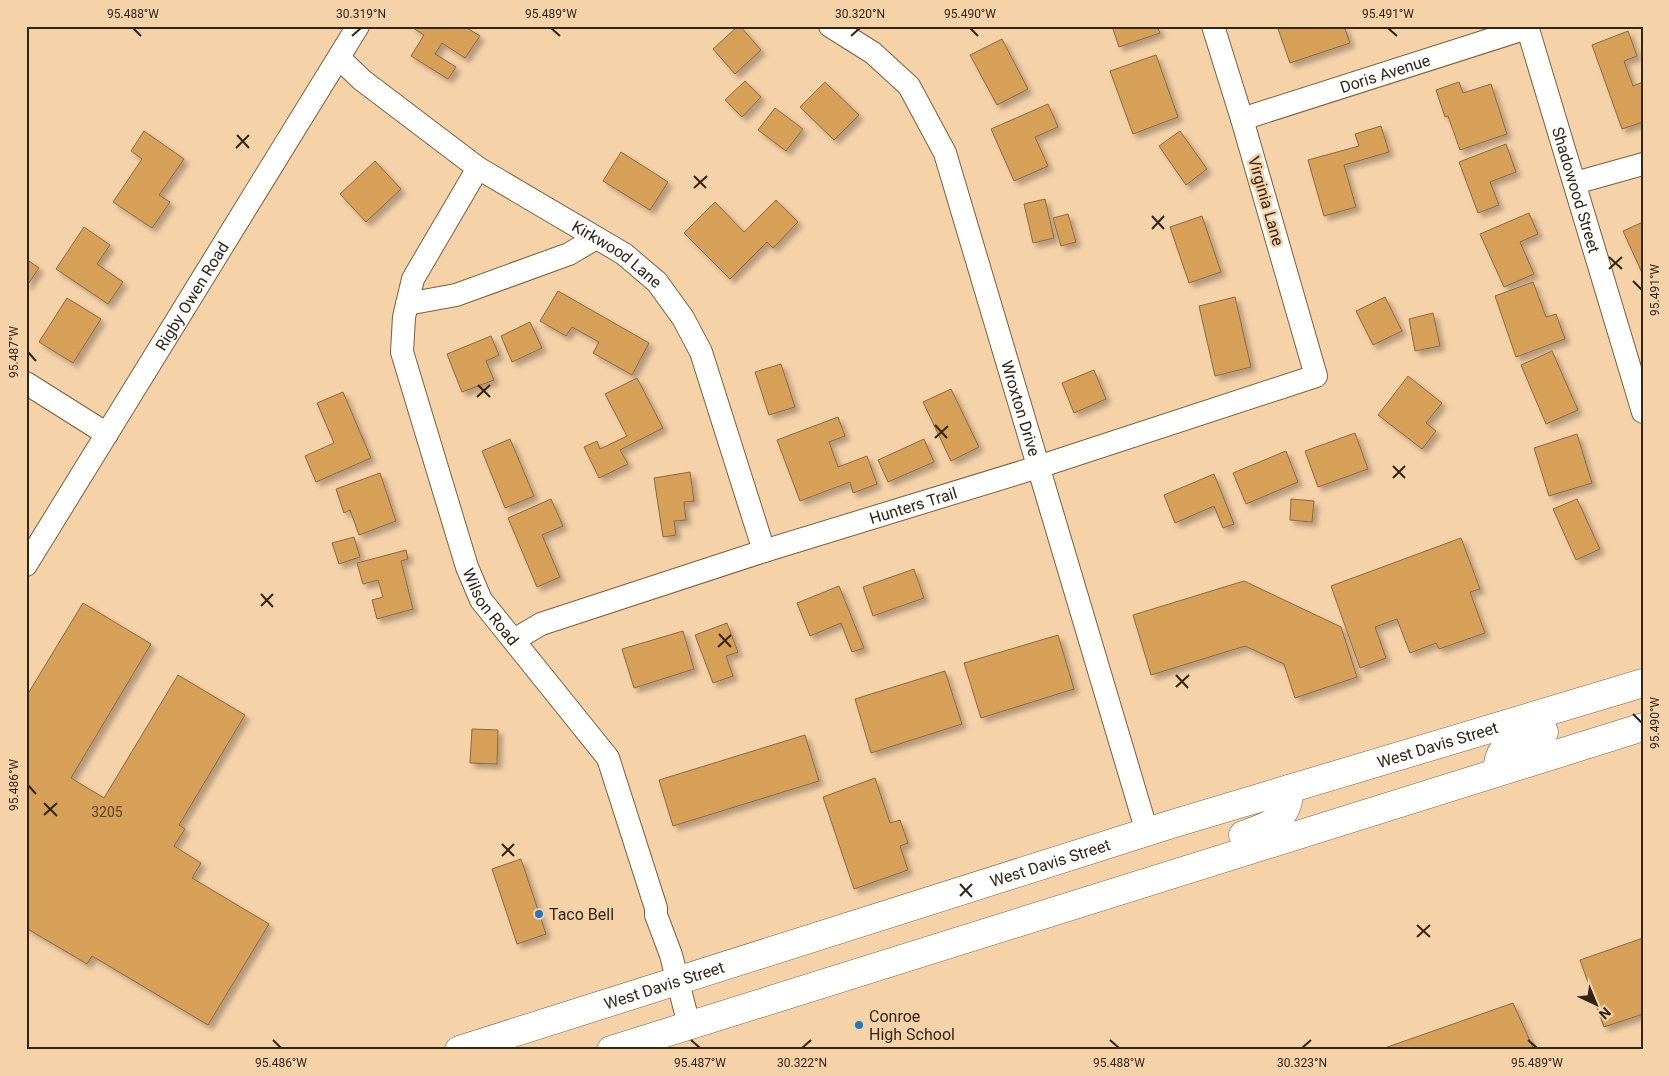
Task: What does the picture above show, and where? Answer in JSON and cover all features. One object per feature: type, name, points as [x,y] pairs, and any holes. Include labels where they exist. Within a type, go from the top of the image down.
[{"type":"main road","name":"West Davis Street","points":[[459,1050],[1147,832],[1643,683]]},
{"type":"main road","points":[[1497,772],[1499,754],[1510,743],[1643,699]]},
{"type":"main road","points":[[611,1050],[1643,727]]},
{"type":"main road","points":[[1024,920],[1055,894],[1267,827],[1284,812],[1289,801],[1289,790]]},
{"type":"street","name":"Rigby Owen Road","points":[[26,566],[358,26]]},
{"type":"street","name":"Wroxton Drive","points":[[830,26],[873,53],[908,86],[945,153],[1147,832]]},
{"type":"street","name":"Virginia Lane","points":[[1213,26],[1242,119],[1316,376]]},
{"type":"street","name":"Doris Avenue","points":[[1242,119],[1527,27]]},
{"type":"street","name":"Shadowood Street","points":[[1527,27],[1643,412]]},
{"type":"street","name":"Kirkwood Lane","points":[[339,58],[362,80],[478,168],[624,254],[657,282],[683,318],[701,352],[764,551]]},
{"type":"street","points":[[1575,183],[1643,164]]},
{"type":"street","name":"Wilson Road","points":[[478,168],[413,279],[404,317],[402,352],[467,566],[481,600],[608,758],[656,908],[656,915],[671,955],[689,1025]]},
{"type":"street","points":[[407,304],[456,295],[569,254],[596,238]]},
{"type":"street","name":"Hunters Trail","points":[[514,640],[541,624],[764,551],[1038,467],[1316,376]]},
{"type":"street","points":[[26,383],[107,434]]},
{"type":"building","points":[[410,26],[464,26],[480,36],[465,58],[442,43],[435,54],[456,67],[448,79],[411,56],[424,35]]},
{"type":"building","points":[[738,26],[761,50],[735,74],[713,49]]},
{"type":"building","points":[[1112,26],[1157,26],[1160,33],[1119,47]]},
{"type":"building","points":[[1277,26],[1344,26],[1350,43],[1290,63]]},
{"type":"building","points":[[1628,31],[1637,56],[1624,61],[1633,86],[1643,82],[1643,122],[1622,129],[1592,45]]},
{"type":"building","points":[[1002,39],[1028,89],[997,105],[970,55]]},
{"type":"building","points":[[1156,55],[1178,117],[1133,134],[1110,71]]},
{"type":"building","points":[[745,81],[761,97],[742,117],[725,100]]},
{"type":"building","points":[[825,82],[859,115],[834,140],[800,107]]},
{"type":"building","points":[[1459,82],[1463,93],[1491,84],[1507,134],[1460,150],[1448,116],[1445,117],[1436,90]]},
{"type":"building","points":[[1048,104],[1058,127],[1035,137],[1048,166],[1014,181],[991,129]]},
{"type":"building","points":[[775,108],[803,129],[786,151],[758,130]]},
{"type":"building","points":[[1381,126],[1389,152],[1344,165],[1356,207],[1324,216],[1308,160],[1359,146],[1355,134]]},
{"type":"building","points":[[144,131],[184,159],[159,195],[170,202],[152,228],[113,202],[142,159],[131,151]]},
{"type":"building","points":[[1180,131],[1207,169],[1186,185],[1159,146]]},
{"type":"building","points":[[1506,144],[1516,172],[1490,182],[1499,205],[1478,213],[1459,162]]},
{"type":"building","points":[[621,152],[668,182],[650,210],[603,181]]},
{"type":"building","points":[[375,161],[401,189],[366,222],[340,194]]},
{"type":"building","points":[[1045,199],[1054,238],[1033,243],[1024,204]]},
{"type":"building","points":[[776,200],[798,222],[773,248],[767,242],[730,279],[684,233],[715,202],[744,232]]},
{"type":"building","points":[[1529,213],[1538,234],[1520,242],[1534,274],[1504,287],[1480,234]]},
{"type":"building","points":[[1068,214],[1076,242],[1061,246],[1053,218]]},
{"type":"building","points":[[1202,216],[1221,272],[1189,283],[1170,227]]},
{"type":"building","points":[[1643,222],[1643,275],[1623,231]]},
{"type":"building","points":[[84,227],[110,245],[97,264],[123,282],[108,304],[56,269]]},
{"type":"building","points":[[26,259],[39,268],[26,287]]},
{"type":"building","points":[[1533,282],[1546,317],[1556,314],[1565,339],[1516,357],[1495,296]]},
{"type":"building","points":[[558,291],[649,343],[632,375],[593,353],[599,342],[572,327],[566,336],[540,321]]},
{"type":"building","points":[[1235,297],[1251,367],[1215,376],[1199,306]]},
{"type":"building","points":[[1385,297],[1402,331],[1373,345],[1356,311]]},
{"type":"building","points":[[67,298],[101,319],[73,363],[39,342]]},
{"type":"building","points":[[1433,313],[1440,346],[1415,351],[1409,319]]},
{"type":"building","points":[[530,322],[542,348],[512,362],[501,336]]},
{"type":"building","points":[[491,336],[499,355],[486,361],[494,380],[462,392],[447,354]]},
{"type":"building","points":[[1552,351],[1578,410],[1546,424],[1521,365]]},
{"type":"building","points":[[781,364],[795,407],[769,415],[755,372]]},
{"type":"building","points":[[1094,370],[1106,399],[1074,413],[1062,383]]},
{"type":"building","points":[[1408,376],[1442,403],[1426,423],[1436,431],[1422,449],[1378,415]]},
{"type":"building","points":[[637,378],[663,428],[620,450],[628,464],[599,478],[584,447],[597,441],[600,449],[627,436],[605,394]]},
{"type":"building","points":[[951,389],[979,447],[951,461],[923,402]]},
{"type":"building","points":[[343,392],[371,458],[316,482],[305,456],[334,443],[317,403]]},
{"type":"building","points":[[838,417],[845,436],[829,442],[838,467],[867,456],[877,484],[853,493],[850,482],[800,501],[777,440]]},
{"type":"building","points":[[1355,433],[1368,469],[1318,487],[1305,451]]},
{"type":"building","points":[[1577,434],[1592,483],[1549,496],[1534,448]]},
{"type":"building","points":[[510,439],[534,496],[505,508],[482,451]]},
{"type":"building","points":[[924,439],[934,462],[888,482],[878,460]]},
{"type":"building","points":[[1286,451],[1298,482],[1246,504],[1233,473]]},
{"type":"building","points":[[690,472],[694,501],[684,502],[686,520],[674,521],[676,535],[663,537],[654,478]]},
{"type":"building","points":[[380,473],[396,521],[359,535],[350,510],[344,513],[336,489]]},
{"type":"building","points":[[1214,474],[1234,524],[1223,528],[1214,506],[1175,523],[1164,495]]},
{"type":"building","points":[[551,499],[563,526],[542,535],[560,577],[537,587],[508,518]]},
{"type":"building","points":[[1291,499],[1314,501],[1312,522],[1290,520]]},
{"type":"building","points":[[1577,499],[1600,549],[1576,560],[1553,509]]},
{"type":"building","points":[[354,537],[360,557],[339,564],[332,543]]},
{"type":"building","points":[[1461,538],[1480,589],[1470,592],[1485,633],[1439,649],[1436,643],[1410,653],[1397,619],[1375,627],[1386,658],[1360,668],[1331,586]]},
{"type":"building","points":[[406,550],[408,559],[401,561],[413,609],[377,619],[372,600],[383,597],[378,580],[363,584],[357,563]]},
{"type":"building","points":[[914,569],[924,598],[873,616],[863,587]]},
{"type":"building","points":[[1244,581],[1341,627],[1357,677],[1295,698],[1284,664],[1245,646],[1151,675],[1133,615]]},
{"type":"building","points":[[839,586],[864,648],[852,652],[841,623],[810,636],[797,603]]},
{"type":"building","points":[[83,603],[151,644],[71,778],[104,798],[178,675],[245,715],[179,825],[185,829],[174,846],[201,863],[192,878],[269,924],[208,1025],[92,956],[87,964],[26,928],[26,697]]},
{"type":"building","points":[[727,623],[738,652],[726,656],[733,676],[713,683],[695,635]]},
{"type":"building","points":[[683,631],[694,669],[634,688],[622,649]]},
{"type":"building","points":[[1058,635],[1074,689],[981,718],[964,663]]},
{"type":"building","points":[[945,671],[962,724],[871,753],[855,699]]},
{"type":"building","points":[[472,729],[498,730],[497,764],[470,763]]},
{"type":"building","points":[[805,735],[819,781],[673,826],[659,780]]},
{"type":"building","points":[[875,778],[890,823],[900,820],[908,843],[900,846],[908,870],[854,889],[823,797]]},
{"type":"building","points":[[521,859],[546,934],[517,944],[492,869]]},
{"type":"building","points":[[1643,938],[1643,1014],[1604,1027],[1580,960]]},
{"type":"building","points":[[1513,1003],[1534,1050],[1379,1050]]},
{"type":"place","name":"Taco Bell","points":[[539,914]]},
{"type":"place","name":"Conroe High School","points":[[859,1025]]}]
